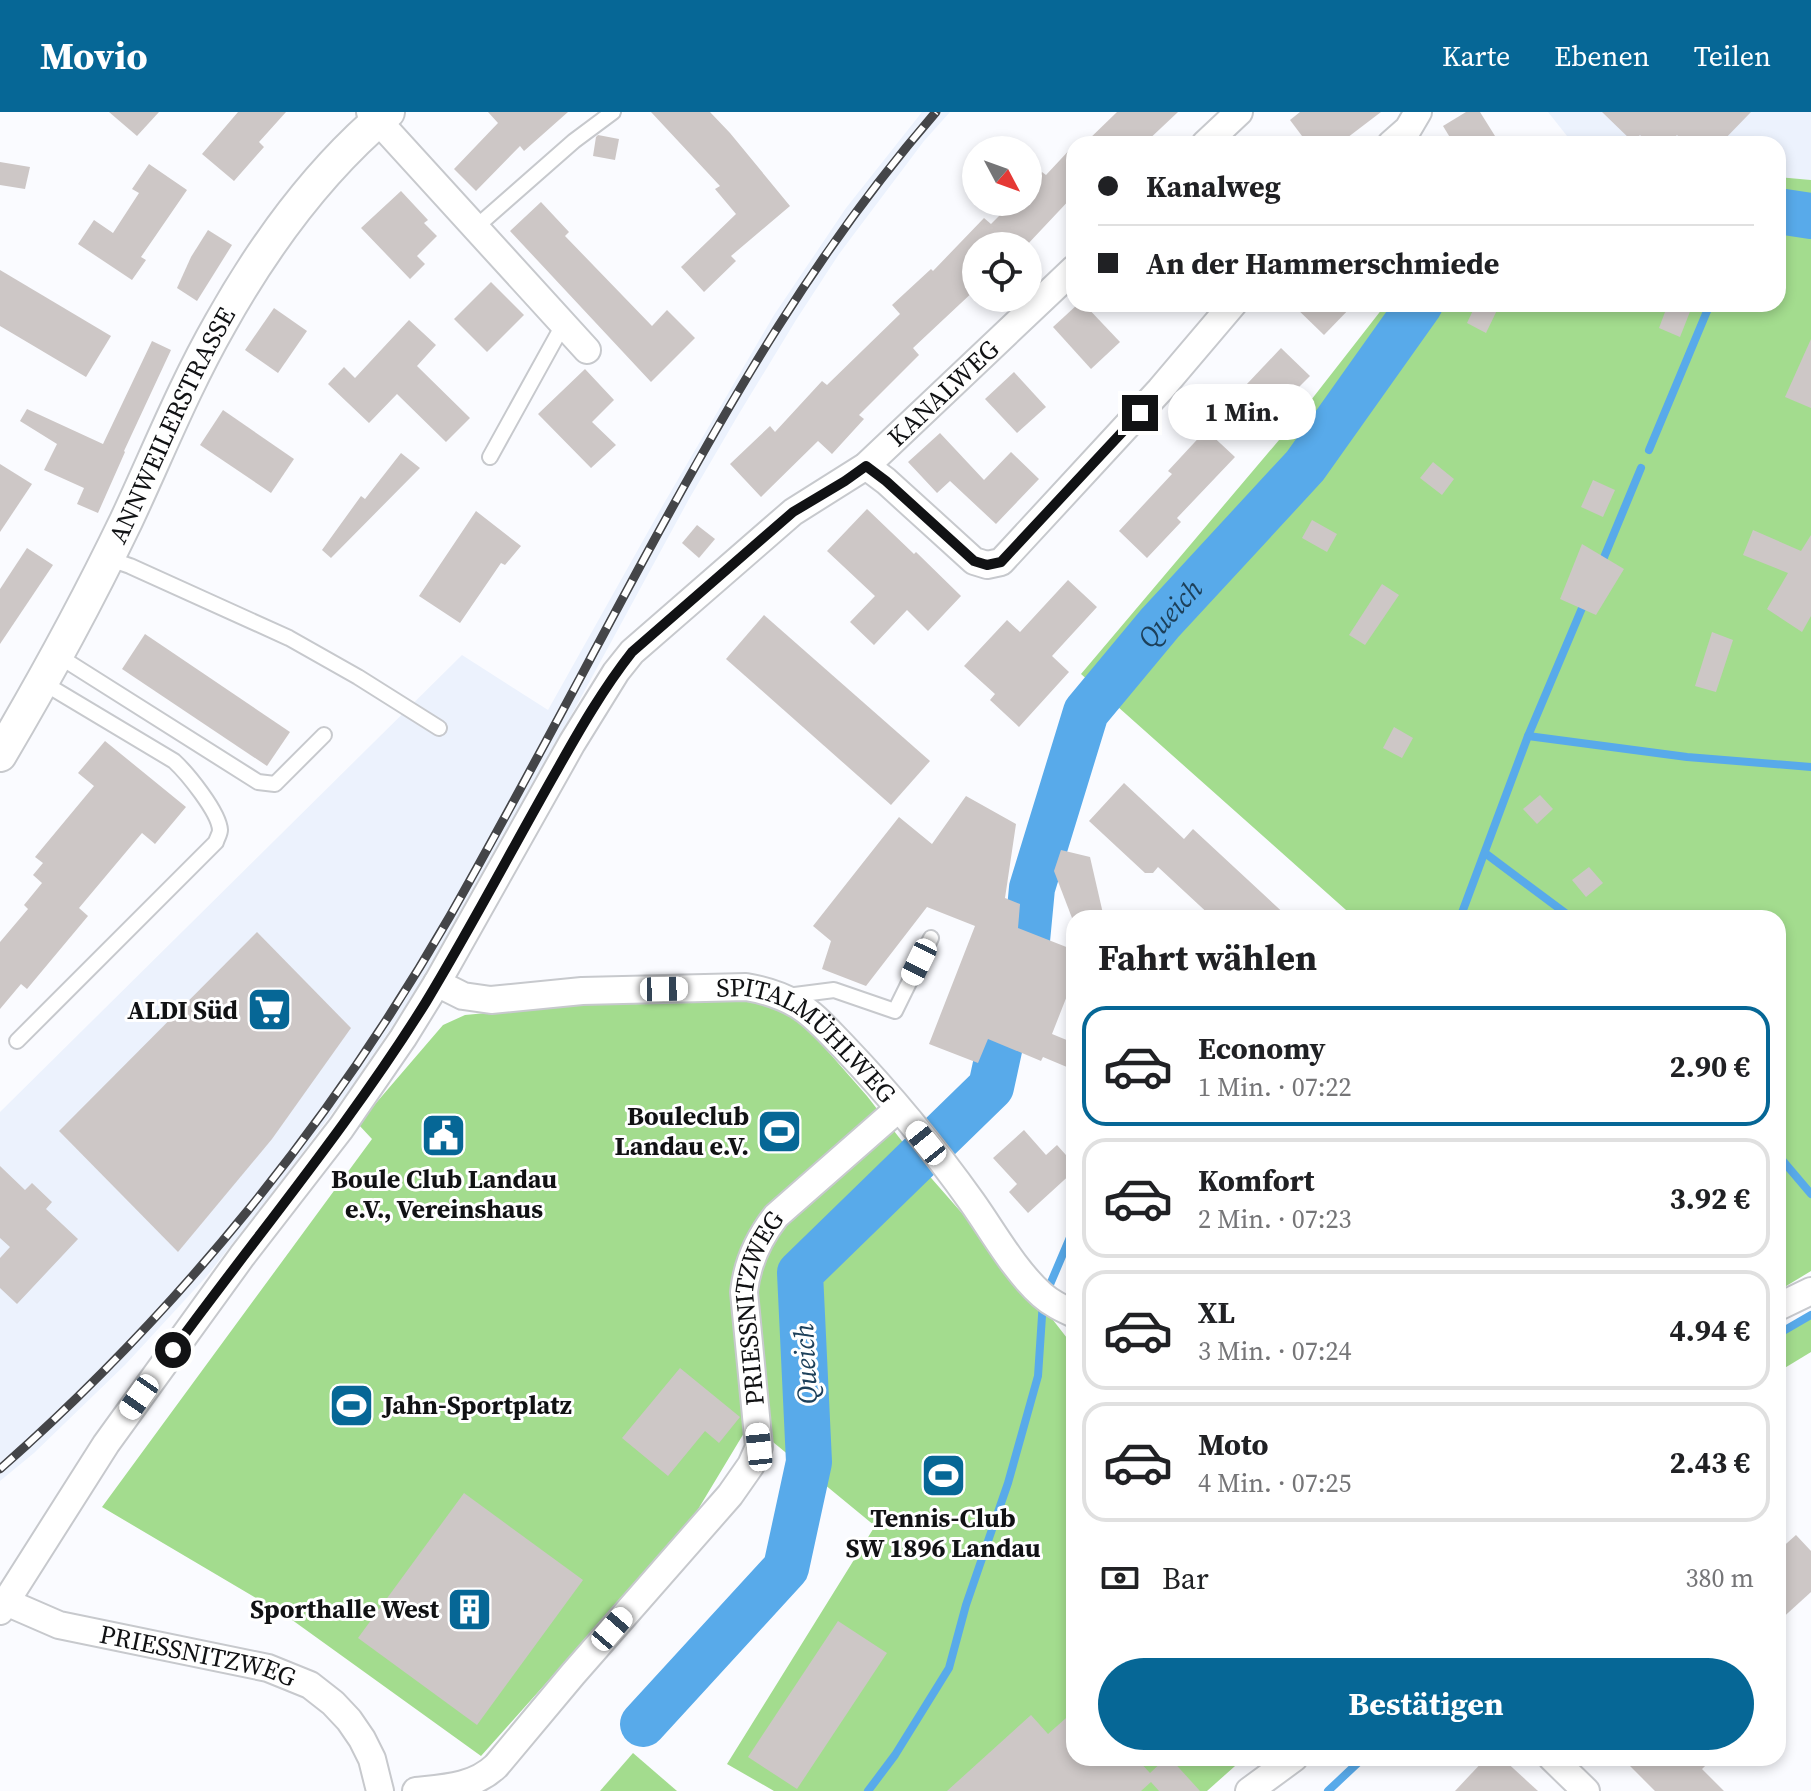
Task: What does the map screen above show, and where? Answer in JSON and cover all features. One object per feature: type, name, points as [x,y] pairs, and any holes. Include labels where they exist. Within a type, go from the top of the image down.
[{"type":"street","points":[[1214,136],[1239,112]]},
{"type":"street","points":[[1400,136],[1418,112]]},
{"type":"street","name":"ANNWEILERSTRASSE","points":[[0,755],[107,558],[202,357],[235,299],[287,220],[379,115],[475,228],[587,350]]},
{"type":"street","name":"KANALWEG","points":[[3,1606],[106,1444],[242,1256],[341,1128],[403,1038],[616,672],[632,652],[793,512],[866,466],[1066,277]]},
{"type":"street","points":[[866,466],[974,561],[987,565],[1001,562],[1160,390],[1226,312]]},
{"type":"street","name":"SPITALMÜHLWEG","points":[[437,983],[463,996],[491,1000],[582,991],[746,987],[766,990],[800,1006],[862,1067],[905,1118],[962,1188],[1021,1271],[1043,1295],[1064,1309]]},
{"type":"street","name":"PRIESSNITZWEG","points":[[416,1791],[474,1782],[487,1775],[730,1495],[751,1465],[759,1447],[744,1292],[753,1252],[776,1216],[905,1118]]},
{"type":"street","points":[[1786,1303],[1811,1291]]},
{"type":"street","name":"PRIESSNITZWEG","points":[[3,1606],[59,1625],[268,1668],[310,1685],[333,1703],[362,1739],[372,1759],[380,1791]]},
{"type":"street","points":[[1249,1791],[1283,1766]]},
{"type":"street","points":[[1560,1766],[1586,1791]]},
{"type":"lane","points":[[475,228],[574,141],[613,112]]},
{"type":"lane","points":[[490,457],[563,325]]},
{"type":"lane","points":[[107,558],[289,638],[439,728]]},
{"type":"lane","points":[[49,668],[258,782],[275,784],[324,735]]},
{"type":"lane","points":[[17,1041],[216,842],[220,830],[212,809],[187,773],[49,668]]},
{"type":"lane","points":[[782,997],[834,990],[895,1011],[931,938]]},
{"type":"shaded area","points":[[922,112],[950,112],[924,141],[839,254],[796,320],[689,499],[470,901],[418,988],[350,1089],[206,1277],[125,1365],[34,1453],[0,1481],[0,1112],[462,655],[548,710],[774,315],[846,208]]},
{"type":"shaded area","points":[[1548,112],[1811,112],[1811,180],[1786,178],[1786,136],[1567,136]]},
{"type":"green space","points":[[1786,178],[1811,180],[1811,1271],[1786,1286],[1786,910],[1346,910],[1081,674],[1290,427],[1380,312],[1786,312]]},
{"type":"green space","points":[[682,994],[764,994],[803,1023],[1066,1337],[1066,1766],[1235,1766],[1207,1791],[774,1791],[727,1764],[875,1526],[750,1423],[691,1521],[481,1756],[288,1617],[102,1507],[372,1139],[358,1124],[443,1025],[465,1015]]},
{"type":"green space","points":[[1811,1318],[1811,1352],[1786,1367],[1786,1332]]},
{"type":"green space","points":[[633,1753],[677,1791],[600,1791]]},
{"type":"building","points":[[109,112],[159,112],[137,136]]},
{"type":"building","points":[[238,112],[286,112],[259,142],[264,147],[234,181],[202,154]]},
{"type":"building","points":[[488,112],[568,112],[524,151],[520,146],[476,191],[454,169],[498,123]]},
{"type":"building","points":[[651,112],[710,112],[790,206],[731,256],[736,261],[704,292],[681,267],[736,214],[715,189],[720,186]]},
{"type":"building","points":[[1117,112],[1178,112],[1152,136],[1092,136]]},
{"type":"building","points":[[1300,112],[1381,112],[1350,136],[1302,136],[1290,120]]},
{"type":"building","points":[[1466,112],[1480,112],[1495,136],[1449,136],[1443,126]]},
{"type":"building","points":[[1602,112],[1751,112],[1728,136],[1627,136]]},
{"type":"building","points":[[598,135],[619,139],[615,160],[593,156]]},
{"type":"building","points":[[1066,154],[1066,204],[1039,232],[971,232],[984,218],[991,224],[999,216],[1042,216],[1042,172],[1046,175]]},
{"type":"building","points":[[0,162],[30,167],[25,189],[0,185]]},
{"type":"building","points":[[149,164],[187,190],[141,257],[146,260],[132,280],[78,244],[94,220],[113,233],[139,193],[132,189]]},
{"type":"building","points":[[401,191],[428,220],[424,223],[437,236],[417,256],[425,264],[410,279],[361,228]]},
{"type":"building","points":[[541,202],[569,232],[565,236],[652,326],[667,310],[695,338],[651,382],[510,231]]},
{"type":"building","points":[[208,230],[232,245],[197,301],[177,288]]},
{"type":"building","points":[[962,241],[962,302],[913,348],[919,355],[859,415],[864,419],[832,454],[818,441],[761,497],[730,464],[770,426],[775,432],[822,381],[827,385],[900,314],[892,305],[931,269],[933,271]]},
{"type":"building","points":[[0,270],[111,336],[86,377],[0,326]]},
{"type":"building","points":[[491,282],[524,315],[487,352],[454,319]]},
{"type":"building","points":[[274,308],[307,331],[278,373],[245,350]]},
{"type":"building","points":[[1069,312],[1092,312],[1120,342],[1091,369],[1053,327]]},
{"type":"building","points":[[1300,312],[1346,312],[1324,335]]},
{"type":"building","points":[[1472,312],[1496,312],[1486,333],[1467,323]]},
{"type":"building","points":[[1665,312],[1690,312],[1680,337],[1659,328]]},
{"type":"building","points":[[409,320],[436,345],[417,366],[470,418],[446,442],[397,394],[369,423],[328,384],[344,367],[355,378]]},
{"type":"building","points":[[1811,339],[1811,408],[1785,397]]},
{"type":"building","points":[[152,341],[171,350],[98,513],[77,504],[84,488],[44,470],[57,444],[20,421],[27,409],[103,444]]},
{"type":"building","points":[[1281,348],[1310,376],[1274,412],[1246,385]]},
{"type":"building","points":[[585,369],[614,400],[592,422],[616,445],[591,468],[538,414]]},
{"type":"building","points":[[1014,372],[1046,407],[1017,433],[985,399]]},
{"type":"building","points":[[223,410],[294,459],[271,493],[200,445]]},
{"type":"building","points":[[1206,430],[1235,457],[1177,518],[1181,522],[1147,558],[1119,531],[1172,474],[1168,471]]},
{"type":"building","points":[[940,433],[984,480],[1011,452],[1039,479],[996,524],[950,481],[937,493],[908,462]]},
{"type":"building","points":[[401,453],[420,468],[331,558],[322,550],[361,496],[365,499]]},
{"type":"building","points":[[1433,462],[1454,479],[1442,495],[1420,478]]},
{"type":"building","points":[[0,464],[32,484],[0,532]]},
{"type":"building","points":[[1593,480],[1615,490],[1603,517],[1581,507]]},
{"type":"building","points":[[867,509],[961,596],[928,631],[907,610],[874,645],[850,622],[875,596],[827,551]]},
{"type":"building","points":[[476,511],[521,546],[505,565],[501,563],[460,623],[419,596]]},
{"type":"building","points":[[1312,520],[1337,534],[1327,552],[1302,538]]},
{"type":"building","points":[[697,525],[715,539],[699,558],[682,543]]},
{"type":"building","points":[[1753,530],[1801,551],[1811,535],[1811,616],[1802,632],[1767,609],[1788,573],[1743,555]]},
{"type":"building","points":[[1582,544],[1624,569],[1596,615],[1560,599]]},
{"type":"building","points":[[27,548],[53,565],[0,644],[0,589]]},
{"type":"building","points":[[1068,580],[1097,607],[1052,656],[1069,672],[1019,727],[990,700],[995,694],[964,666],[1007,620],[1020,632]]},
{"type":"building","points":[[1382,584],[1399,595],[1365,645],[1349,635]]},
{"type":"building","points":[[764,615],[930,761],[891,805],[726,659]]},
{"type":"building","points":[[1712,632],[1733,640],[1716,692],[1695,686]]},
{"type":"building","points":[[145,634],[290,732],[267,766],[122,669]]},
{"type":"building","points":[[1394,727],[1413,738],[1402,758],[1383,748]]},
{"type":"building","points":[[105,741],[186,807],[155,844],[142,833],[79,908],[88,916],[27,989],[21,984],[0,1009],[0,942],[28,909],[24,905],[42,883],[33,875],[43,863],[35,857],[94,786],[78,773]]},
{"type":"building","points":[[1124,783],[1184,839],[1193,829],[1280,910],[1204,910],[1158,867],[1153,873],[1145,873],[1089,821]]},
{"type":"building","points":[[1540,795],[1553,809],[1537,824],[1523,809]]},
{"type":"building","points":[[966,796],[1016,824],[1005,898],[1020,904],[1018,928],[1066,947],[1066,998],[1052,1034],[1066,1040],[1066,1067],[1043,1057],[1041,1061],[988,1039],[978,1063],[929,1044],[975,926],[927,907],[866,986],[822,969],[831,941],[813,926],[899,817],[932,844]]},
{"type":"building","points":[[1061,850],[1090,857],[1102,910],[1069,910],[1054,871]]},
{"type":"building","points":[[1589,867],[1603,883],[1586,897],[1572,880]]},
{"type":"building","points":[[257,932],[351,1028],[272,1139],[178,1252],[59,1131]]},
{"type":"building","name":"Boule Club Landau e.V., Vereinshaus","points":[[445,1118],[461,1132],[442,1155],[426,1140]]},
{"type":"building","points":[[1024,1130],[1046,1155],[1057,1145],[1066,1155],[1066,1178],[1028,1213],[1009,1192],[1017,1184],[993,1158]]},
{"type":"building","points":[[0,1166],[25,1190],[32,1183],[52,1202],[46,1209],[78,1239],[17,1304],[0,1288],[0,1258],[10,1247],[0,1238]]},
{"type":"building","points":[[680,1368],[740,1417],[719,1443],[705,1431],[668,1476],[622,1438]]},
{"type":"building","name":"Sporthalle West","points":[[464,1493],[583,1580],[477,1725],[358,1638]]},
{"type":"building","points":[[1796,1535],[1811,1551],[1811,1592],[1786,1615],[1786,1544]]},
{"type":"building","points":[[838,1621],[887,1653],[797,1789],[748,1757]]},
{"type":"building","points":[[1031,1715],[1048,1734],[1066,1718],[1066,1766],[1143,1766],[1150,1773],[1157,1766],[1177,1766],[1200,1791],[1159,1791],[1151,1782],[1141,1791],[947,1791]]},
{"type":"building","points":[[1478,1766],[1511,1766],[1538,1791],[1455,1791]]},
{"type":"building","points":[[1630,1766],[1705,1766],[1702,1769],[1724,1791],[1655,1791]]},
{"type":"waterway","name":"Queich","points":[[1786,212],[1811,216]]},
{"type":"waterway","name":"Queich","points":[[1024,972],[1032,888],[1086,712],[1160,623],[1305,466],[1414,312]]},
{"type":"waterway","points":[[1649,450],[1707,312]]},
{"type":"waterway","points":[[1600,567],[1641,468]]},
{"type":"waterway","points":[[1528,736],[1585,601]]},
{"type":"waterway","points":[[1463,910],[1528,736],[1687,757],[1811,767]]},
{"type":"waterway","points":[[1485,853],[1561,910]]},
{"type":"waterway","name":"Queich","points":[[643,1724],[786,1568],[809,1462],[800,1273],[991,1087],[1004,1027]]},
{"type":"waterway","points":[[1786,1164],[1811,1194]]},
{"type":"waterway","points":[[868,1791],[895,1755],[949,1668],[966,1605],[1008,1483],[1038,1376],[1043,1301],[1066,1247]]},
{"type":"waterway","points":[[1786,1329],[1811,1315]]},
{"type":"waterway","points":[[1328,1791],[1355,1766]]},
{"type":"railway","points":[[0,1469],[66,1408],[190,1279],[248,1211],[355,1068],[450,916],[677,498],[743,383],[852,217],[936,112]]},
{"type":"place","name":"ALDI Süd","points":[[269,1010]]},
{"type":"place","name":"Bouleclub Landau e.V.","points":[[780,1131]]},
{"type":"place","name":"Boule Club Landau e.V., Vereinshaus","points":[[444,1136]]},
{"type":"place","name":"Jahn-Sportplatz","points":[[352,1405]]},
{"type":"place","name":"Tennis-Club SW 1896 Landau","points":[[943,1475]]},
{"type":"place","name":"Sporthalle West","points":[[470,1609]]},
{"type":"route","points":[[173,1350],[341,1128],[403,1038],[572,743],[632,652],[793,512],[866,466],[974,561],[987,565],[1001,562],[1140,413]]}]
